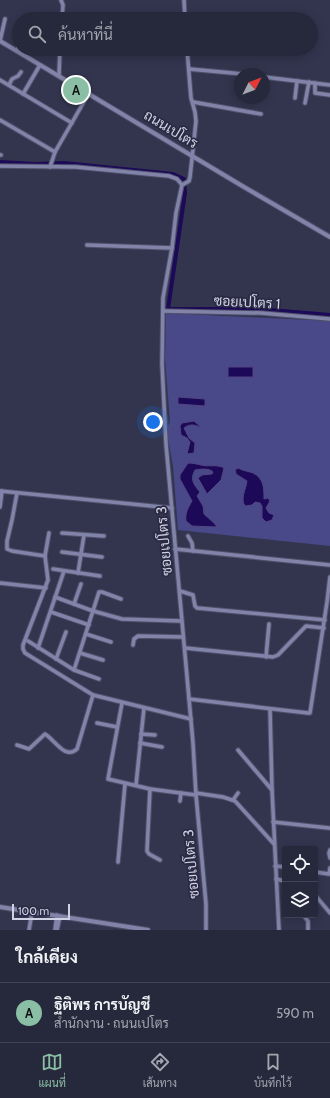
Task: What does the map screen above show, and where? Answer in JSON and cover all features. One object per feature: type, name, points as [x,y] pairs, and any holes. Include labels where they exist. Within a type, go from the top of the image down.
[{"type":"street","points":[[61,0],[62,12]]},
{"type":"street","points":[[184,0],[185,12]]},
{"type":"street","points":[[0,41],[5,19]]},
{"type":"street","name":"ถนนเปโตร","points":[[0,41],[12,48]]},
{"type":"street","name":"ถนนเปโตร","points":[[25,56],[330,237]]},
{"type":"street","points":[[59,75],[60,56]]},
{"type":"street","points":[[0,166],[51,163],[169,176],[177,179],[183,185],[189,181],[191,174],[196,121],[188,56]]},
{"type":"street","points":[[24,94],[40,65]]},
{"type":"street","points":[[189,68],[234,73]]},
{"type":"street","points":[[9,85],[12,79],[18,76],[21,72]]},
{"type":"street","points":[[270,78],[330,85]]},
{"type":"street","points":[[0,80],[72,123]]},
{"type":"street","points":[[295,98],[297,81]]},
{"type":"street","points":[[305,103],[308,82]]},
{"type":"street","points":[[315,83],[315,93],[330,95]]},
{"type":"street","points":[[51,163],[55,152],[89,93]]},
{"type":"street","points":[[193,102],[261,114]]},
{"type":"street","points":[[0,120],[55,152]]},
{"type":"street","name":"ซอยเปโตร 3","points":[[183,185],[176,214],[172,248],[163,298],[162,364],[166,442],[206,904],[206,930]]},
{"type":"street","points":[[87,245],[172,248]]},
{"type":"street","name":"ซอยเปโตร 1","points":[[163,311],[261,313],[330,319]]},
{"type":"street","points":[[0,507],[1,491],[172,508]]},
{"type":"street","points":[[17,493],[7,541],[7,549],[45,556]]},
{"type":"street","points":[[49,533],[45,556],[48,580],[23,649],[25,653],[93,695],[190,719]]},
{"type":"street","points":[[62,533],[104,536]]},
{"type":"street","points":[[78,573],[84,535]]},
{"type":"street","points":[[188,536],[193,550]]},
{"type":"street","points":[[175,549],[330,565]]},
{"type":"street","points":[[62,552],[102,557]]},
{"type":"street","points":[[53,569],[100,576]]},
{"type":"street","points":[[38,648],[64,571]]},
{"type":"street","points":[[189,699],[310,713],[324,620],[329,603],[330,577]]},
{"type":"street","points":[[0,583],[46,588]]},
{"type":"street","points":[[74,604],[81,584]]},
{"type":"street","points":[[74,670],[100,591],[121,599]]},
{"type":"street","points":[[180,591],[193,595],[195,606],[197,608],[324,620]]},
{"type":"street","points":[[56,597],[93,611],[122,619],[182,621]]},
{"type":"street","points":[[51,612],[89,625]]},
{"type":"street","points":[[266,657],[269,624]]},
{"type":"street","points":[[185,648],[266,657],[276,656],[306,626],[324,628]]},
{"type":"street","points":[[56,659],[66,632]]},
{"type":"street","points":[[86,634],[111,642]]},
{"type":"street","points":[[133,645],[135,638],[140,636],[183,637]]},
{"type":"street","points":[[28,642],[74,670],[99,679]]},
{"type":"street","points":[[80,653],[103,660]]},
{"type":"street","points":[[17,745],[29,749],[45,734],[63,750],[67,752],[74,752],[77,749],[93,695]]},
{"type":"street","points":[[122,703],[108,778],[109,780],[150,789],[223,796],[233,800],[274,844]]},
{"type":"street","points":[[136,785],[144,708]]},
{"type":"street","points":[[270,709],[273,822],[279,930]]},
{"type":"street","points":[[97,723],[117,727]]},
{"type":"street","points":[[141,734],[155,735]]},
{"type":"street","points":[[140,743],[162,747]]},
{"type":"street","points":[[238,750],[272,790]]},
{"type":"street","points":[[118,862],[125,784]]},
{"type":"street","points":[[150,789],[147,851],[149,854],[160,860]]},
{"type":"street","points":[[180,801],[181,793]]},
{"type":"street","points":[[233,800],[238,793]]},
{"type":"street","points":[[273,822],[329,828]]},
{"type":"street","points":[[330,850],[330,858]]},
{"type":"street","points":[[275,866],[282,867]]},
{"type":"street","points":[[318,872],[330,874],[330,868]]},
{"type":"street","points":[[276,879],[282,880]]},
{"type":"street","points":[[318,899],[330,913]]},
{"type":"street","points":[[0,907],[148,930]]},
{"type":"street","points":[[29,930],[32,912]]},
{"type":"street","points":[[56,930],[58,916]]},
{"type":"street","points":[[306,918],[308,921],[308,930]]},
{"type":"shaded area","points":[[166,313],[330,321],[330,546],[178,530],[173,466],[168,438],[168,426],[170,422],[165,358]]},
{"type":"shaded area","points":[[228,367],[253,367],[253,377],[228,377]]},
{"type":"shaded area","points":[[178,397],[205,399],[205,406],[178,404]]},
{"type":"shaded area","points":[[194,421],[202,428],[188,425],[184,428],[189,438],[195,443],[194,453],[187,454],[190,442],[187,438],[181,435],[180,426],[182,423]]},
{"type":"shaded area","points":[[188,463],[204,466],[219,466],[224,468],[221,480],[207,494],[198,478],[202,475],[212,474],[213,472],[207,469],[195,470],[193,476],[194,484],[200,492],[197,496],[203,506],[204,514],[217,527],[192,526],[186,521],[186,513],[192,501],[180,479],[180,475]]},
{"type":"shaded area","points":[[238,468],[257,475],[261,481],[264,499],[268,498],[270,501],[266,508],[269,513],[274,515],[272,520],[266,522],[262,518],[262,506],[260,503],[255,502],[252,505],[245,506],[243,497],[247,481],[236,474],[235,470]]},
{"type":"waterway","points":[[0,162],[34,164],[64,163],[173,174],[184,179],[185,193],[168,309],[260,309],[330,315]]},
{"type":"place","name":"ฐิติพร การบัญชี","points":[[76,90]]}]
